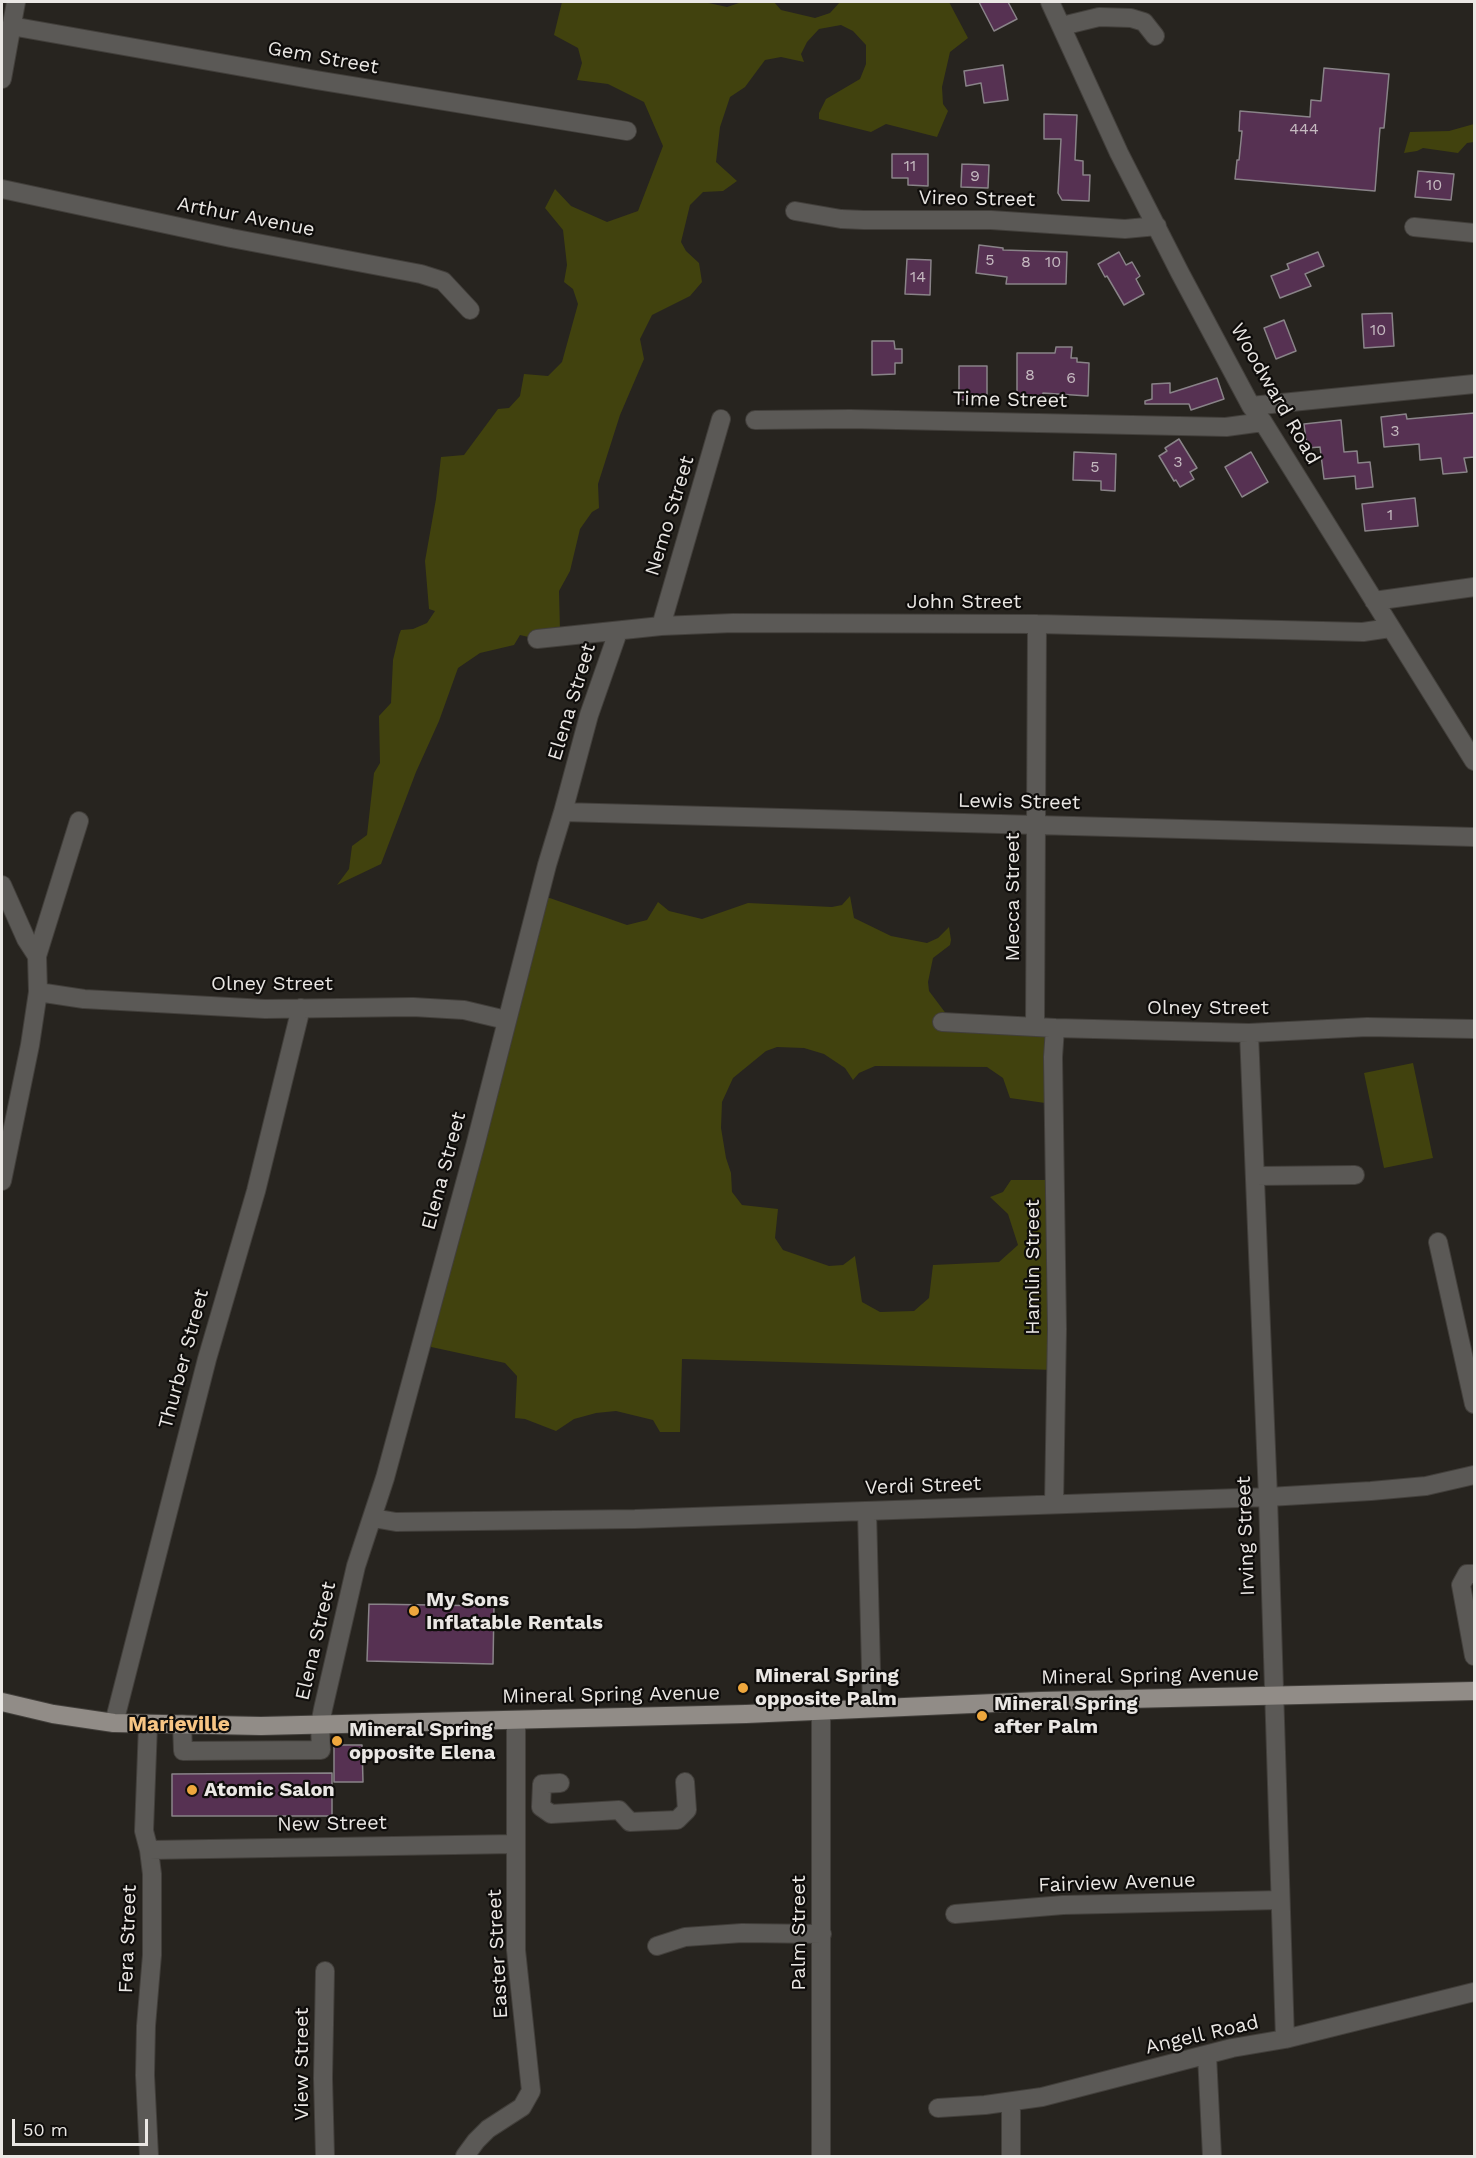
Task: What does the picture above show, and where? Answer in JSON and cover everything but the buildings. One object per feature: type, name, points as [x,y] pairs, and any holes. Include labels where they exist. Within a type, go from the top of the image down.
[{"type":"main road","name":"Mineral Spring Avenue","points":[[2,1702],[53,1714],[114,1723],[320,1725],[1474,1691]]},
{"type":"street","points":[[2,79],[16,2]]},
{"type":"street","name":"Woodward Road","points":[[1050,2],[1119,153],[1251,406],[1474,761]]},
{"type":"street","points":[[1062,26],[1099,17],[1131,18],[1144,22],[1155,36]]},
{"type":"street","name":"Gem Street","points":[[11,26],[316,80],[627,131]]},
{"type":"street","name":"Arthur Avenue","points":[[2,189],[231,238],[421,274],[443,281],[470,310]]},
{"type":"street","name":"Vireo Street","points":[[795,211],[841,219],[864,220],[991,219],[1125,229],[1157,226]]},
{"type":"street","points":[[1413,227],[1474,232]]},
{"type":"street","points":[[1251,406],[1474,384]]},
{"type":"street","name":"Nemo Street","points":[[661,626],[721,418]]},
{"type":"street","name":"Time Street","points":[[755,420],[850,419],[1226,427],[1263,422]]},
{"type":"street","points":[[1374,601],[1474,587]]},
{"type":"street","name":"John Street","points":[[537,639],[661,626],[732,623],[1037,624],[1363,632],[1390,628]]},
{"type":"street","name":"Mecca Street","points":[[1035,1026],[1037,624]]},
{"type":"street","name":"Elena Street","points":[[182,1724],[183,1751],[321,1750],[320,1725],[356,1566],[373,1518],[475,1146],[506,1020],[589,715],[618,632]]},
{"type":"street","name":"Lewis Street","points":[[563,812],[1474,837]]},
{"type":"street","points":[[2,1181],[30,1045],[38,992],[38,956],[79,821]]},
{"type":"street","points":[[2,885],[26,939],[38,956]]},
{"type":"street","name":"Olney Street","points":[[38,992],[84,999],[265,1009],[412,1007],[464,1010],[506,1020]]},
{"type":"street","name":"Thurber Street","points":[[114,1723],[207,1359],[256,1191],[301,1008]]},
{"type":"street","name":"Olney Street","points":[[942,1022],[1055,1028],[1249,1032],[1368,1027],[1474,1029]]},
{"type":"street","name":"Hamlin Street","points":[[1054,1504],[1057,1329],[1053,1057],[1055,1028]]},
{"type":"street","name":"Irving Street","points":[[1249,1032],[1268,1497],[1285,2039]]},
{"type":"street","points":[[1255,1176],[1355,1175]]},
{"type":"street","points":[[1438,1242],[1474,1404]]},
{"type":"street","name":"Verdi Street","points":[[373,1518],[396,1521],[634,1519],[1268,1497],[1425,1486],[1474,1475]]},
{"type":"street","points":[[867,1511],[872,1708]]},
{"type":"street","points":[[1474,1574],[1467,1574],[1461,1585],[1474,1656]]},
{"type":"street","name":"Palm Street","points":[[821,1710],[821,2157]]},
{"type":"street","name":"Easter Street","points":[[465,2157],[488,2129],[522,2108],[531,2091],[518,1985],[515,1844],[516,1720]]},
{"type":"street","name":"Fera Street","points":[[148,1725],[144,1831],[152,1874],[152,1955],[146,2026],[145,2075],[149,2157]]},
{"type":"street","points":[[560,1783],[542,1784],[541,1807],[551,1814],[620,1810],[630,1822],[677,1821],[687,1810],[685,1782]]},
{"type":"street","name":"New Street","points":[[149,1850],[515,1844]]},
{"type":"street","name":"Fairview Avenue","points":[[955,1914],[1063,1905],[1280,1900]]},
{"type":"street","points":[[657,1946],[685,1937],[742,1933],[822,1934]]},
{"type":"street","name":"View Street","points":[[325,1971],[323,2078],[325,2157]]},
{"type":"street","name":"Angell Road","points":[[938,2108],[1042,2097],[1232,2048],[1285,2039],[1474,1992]]},
{"type":"street","points":[[1207,2055],[1212,2157]]},
{"type":"street","points":[[1011,2102],[1011,2157]]},
{"type":"shaded area","points":[[562,2],[704,2],[727,7],[742,2],[774,2],[781,10],[815,18],[830,13],[840,2],[949,2],[968,38],[950,52],[942,87],[943,104],[948,111],[937,137],[886,124],[871,132],[819,119],[819,113],[826,99],[860,79],[866,64],[866,45],[853,31],[841,25],[819,29],[807,42],[801,54],[804,62],[781,57],[765,60],[745,87],[730,97],[720,127],[716,162],[737,181],[723,191],[703,192],[690,205],[681,242],[686,251],[699,263],[702,282],[690,296],[652,315],[640,339],[644,359],[620,415],[598,484],[599,508],[592,512],[580,529],[570,571],[559,591],[560,631],[537,639],[520,635],[514,645],[480,653],[458,668],[381,864],[337,885],[349,869],[352,846],[367,835],[374,773],[380,763],[379,716],[391,703],[393,660],[399,635],[401,630],[413,629],[427,623],[435,611],[429,609],[425,561],[441,457],[464,455],[498,409],[509,408],[520,396],[524,374],[548,376],[562,362],[578,304],[573,289],[564,282],[567,265],[563,230],[545,208],[555,189],[571,206],[607,222],[638,211],[663,146],[644,102],[608,84],[577,80],[582,63],[578,48],[554,35]]},
{"type":"shaded area","points":[[1474,124],[1474,142],[1467,143],[1458,153],[1423,148],[1404,153],[1410,132],[1449,131]]},
{"type":"shaded area","points":[[544,896],[627,925],[647,920],[658,902],[669,911],[702,919],[748,903],[832,907],[842,905],[850,896],[854,918],[891,936],[927,943],[938,938],[949,927],[950,945],[933,958],[928,982],[929,991],[947,1015],[1056,1024],[1052,1104],[1010,1098],[1003,1078],[987,1067],[875,1066],[859,1073],[853,1080],[845,1068],[824,1054],[804,1048],[777,1047],[766,1051],[733,1078],[722,1102],[721,1128],[731,1173],[732,1192],[742,1205],[778,1209],[775,1238],[783,1250],[829,1266],[843,1265],[855,1256],[862,1302],[880,1312],[914,1311],[929,1298],[933,1265],[999,1262],[1018,1245],[1008,1214],[990,1197],[1003,1192],[1011,1180],[1055,1180],[1056,1370],[682,1359],[680,1432],[660,1432],[653,1420],[616,1411],[574,1419],[556,1431],[525,1419],[515,1418],[517,1376],[505,1363],[422,1345]]},
{"type":"shaded area","points":[[1413,1063],[1433,1158],[1384,1168],[1364,1073]]},
{"type":"place","name":"My Sons Inflatable Rentals","points":[[414,1611]]},
{"type":"place","name":"Mineral Spring opposite Palm","points":[[743,1688]]},
{"type":"place","name":"Mineral Spring after Palm","points":[[982,1716]]},
{"type":"place","name":"Mineral Spring opposite Elena","points":[[337,1741]]},
{"type":"place","name":"Atomic Salon","points":[[192,1790]]},
{"type":"district","name":"Marieville","points":[[179,1725]]}]
